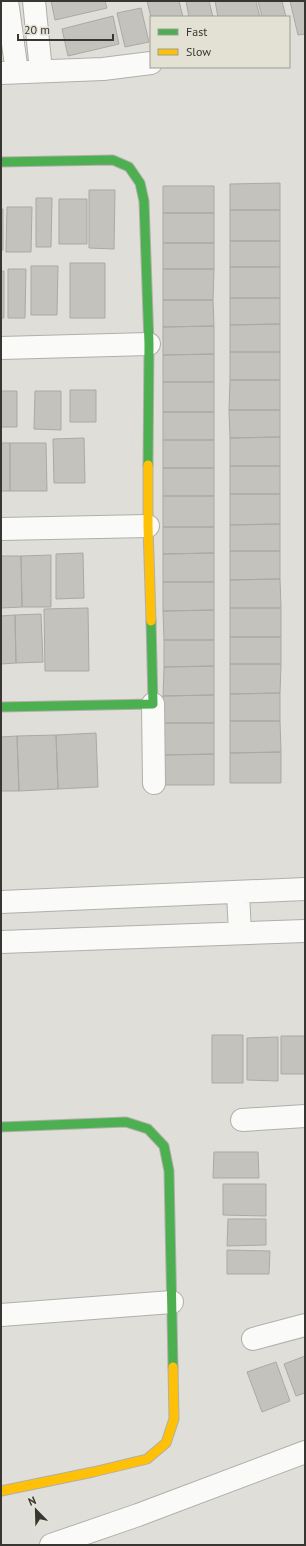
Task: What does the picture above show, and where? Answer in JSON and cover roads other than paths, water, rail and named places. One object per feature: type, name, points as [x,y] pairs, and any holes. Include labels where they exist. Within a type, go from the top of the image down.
[{"type":"street","points":[[7,1],[9,73],[103,69],[150,63]]},
{"type":"street","points":[[34,1],[42,71]]},
{"type":"street","points":[[1,162],[113,160],[128,167],[140,183],[144,201],[149,344],[148,526],[154,783]]},
{"type":"street","points":[[1,348],[149,344]]},
{"type":"street","points":[[1,529],[148,526]]},
{"type":"street","points":[[1,707],[153,704]]},
{"type":"street","points":[[1,902],[305,890]]},
{"type":"street","points":[[238,893],[240,933]]},
{"type":"street","points":[[1,942],[305,931]]},
{"type":"street","points":[[242,1120],[305,1116]]},
{"type":"street","points":[[1,1127],[126,1122],[148,1129],[164,1146],[169,1171],[174,1419],[166,1443],[147,1459],[1,1491]]},
{"type":"street","points":[[1,1315],[172,1302]]},
{"type":"street","points":[[253,1339],[305,1325]]},
{"type":"street","points":[[51,1545],[138,1515],[305,1452]]}]
